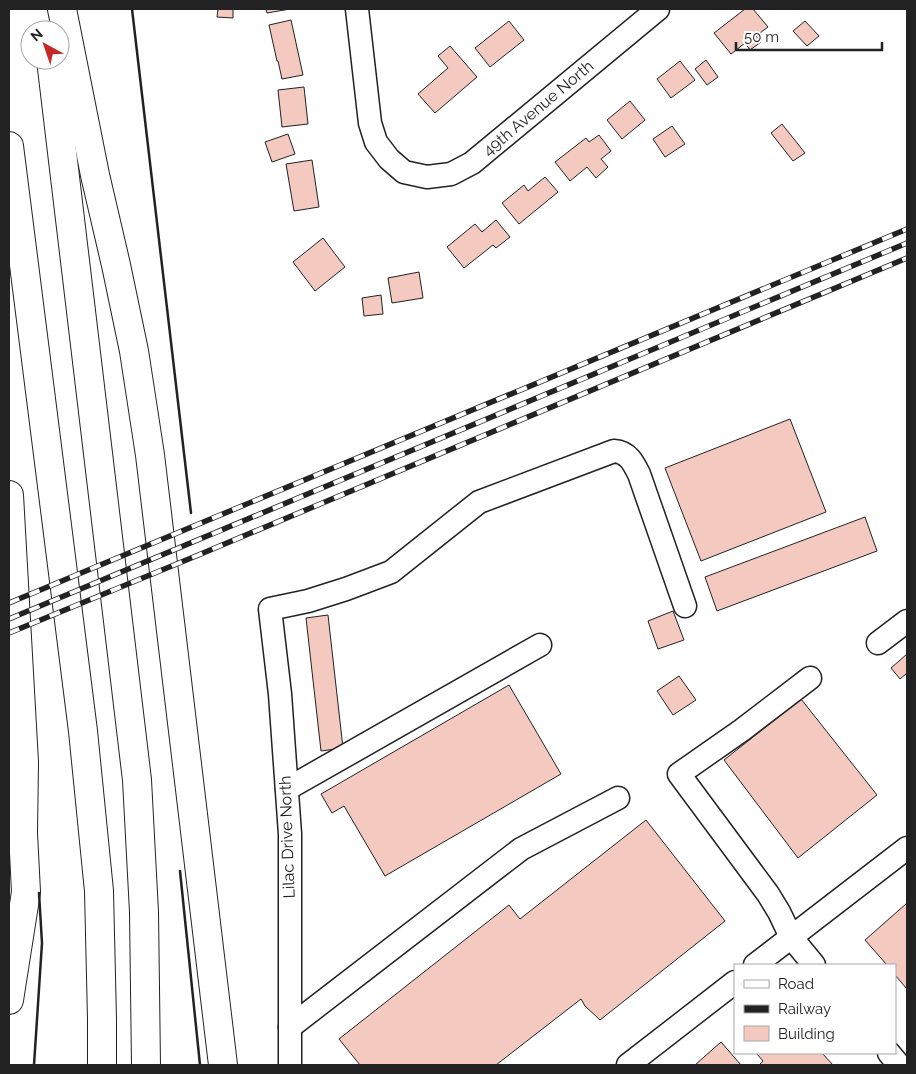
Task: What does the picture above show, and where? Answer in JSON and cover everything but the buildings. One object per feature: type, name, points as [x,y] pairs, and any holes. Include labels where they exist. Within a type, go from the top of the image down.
[{"type":"highway","points":[[62,9],[95,175],[134,350],[150,454],[223,1065]]},
{"type":"highway","points":[[52,70],[136,780],[144,912],[146,1065]]},
{"type":"highway","points":[[9,146],[84,750],[99,891],[102,1065]]},
{"type":"highway","points":[[9,495],[24,762],[23,833],[26,892],[9,1000]]},
{"type":"street","name":"49th Avenue North","points":[[357,9],[370,123],[376,142],[389,159],[404,172],[427,177],[451,174],[472,162],[658,9]]},
{"type":"street","name":"Lilac Drive North","points":[[290,1065],[290,834],[280,694],[270,609],[308,601],[392,572],[479,502],[614,451],[621,451],[630,458],[639,474],[685,606]]},
{"type":"street","points":[[878,644],[907,621]]},
{"type":"street","points":[[287,789],[540,646]]},
{"type":"street","points":[[810,678],[742,730],[679,774],[768,894],[791,938],[813,964]]},
{"type":"street","points":[[290,1028],[521,849],[618,798]]},
{"type":"street","points":[[757,964],[907,848]]},
{"type":"street","points":[[638,1062],[734,983]]},
{"type":"street","points":[[890,1054],[900,1065]]},
{"type":"railway","points":[[9,603],[907,229]]},
{"type":"railway","points":[[9,619],[907,243]]},
{"type":"railway","points":[[9,633],[907,258]]},
{"type":"wall","points":[[132,9],[191,513]]},
{"type":"wall","points":[[180,871],[200,1065]]},
{"type":"wall","points":[[34,1065],[42,943],[39,893]]}]
